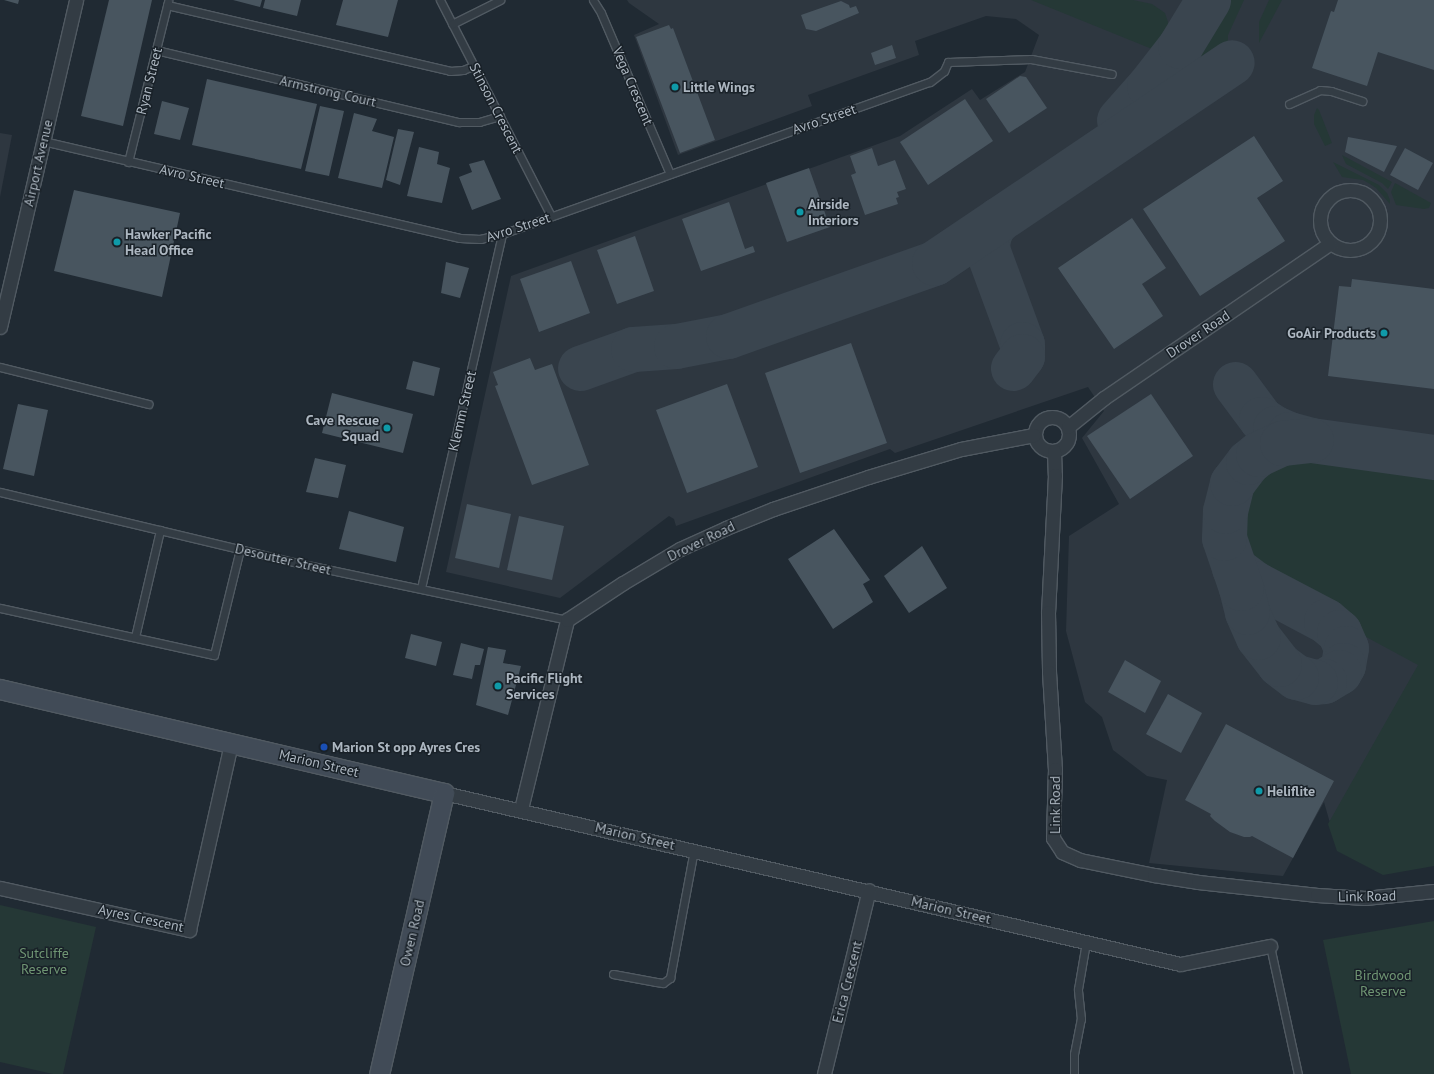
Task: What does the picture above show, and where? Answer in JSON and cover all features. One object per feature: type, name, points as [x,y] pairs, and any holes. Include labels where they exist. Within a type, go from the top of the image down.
[{"type":"main road","name":"Marion Street","points":[[0,689],[444,793]]},
{"type":"main road","name":"Owen Road","points":[[379,1074],[444,793]]},
{"type":"street","name":"Airport Avenue","points":[[0,327],[76,0]]},
{"type":"street","points":[[1352,190],[1370,197],[1378,210],[1380,218],[1380,225],[1373,240],[1367,245],[1352,250],[1344,250],[1330,243],[1324,236],[1320,222],[1322,209],[1327,200],[1334,194],[1352,190]]},
{"type":"street","name":"Drover Road","points":[[1068,427],[1104,398],[1330,243]]},
{"type":"street","points":[[1047,417],[1059,418],[1068,427],[1067,442],[1064,446],[1054,451],[1048,451],[1039,445],[1034,435],[1038,424],[1047,417]]},
{"type":"street","name":"Drover Road","points":[[567,620],[680,549],[773,509],[961,449],[1034,435]]},
{"type":"street","name":"Link Road","points":[[1054,451],[1055,475],[1048,612],[1049,672],[1055,770],[1053,838],[1062,852],[1070,857],[1093,864],[1154,875],[1198,882],[1317,895],[1365,898],[1434,891]]},
{"type":"street","points":[[521,810],[567,620]]},
{"type":"street","name":"Ayres Crescent","points":[[0,888],[189,930],[231,743]]},
{"type":"street","name":"Marion Street","points":[[444,793],[869,890],[1180,964],[1270,946]]},
{"type":"street","name":"Erica Crescent","points":[[824,1074],[869,890]]},
{"type":"lane","name":"Stinson Crescent","points":[[440,0],[551,216]]},
{"type":"lane","points":[[452,24],[500,0]]},
{"type":"lane","name":"Vega Crescent","points":[[593,0],[601,13],[670,174]]},
{"type":"lane","points":[[168,2],[450,71],[463,70],[474,66]]},
{"type":"lane","name":"Ryan Street","points":[[128,162],[168,2]]},
{"type":"lane","name":"Armstrong Court","points":[[156,50],[459,122],[479,122],[500,116]]},
{"type":"lane","name":"Avro Street","points":[[43,141],[460,238],[480,239],[502,234],[930,82],[944,71],[948,62],[1031,59],[1112,74]]},
{"type":"lane","points":[[1289,104],[1320,90],[1331,91],[1362,101]]},
{"type":"lane","name":"Klemm Street","points":[[421,588],[502,234]]},
{"type":"lane","points":[[0,367],[148,404]]},
{"type":"lane","name":"Desoutter Street","points":[[0,492],[307,565],[567,620]]},
{"type":"lane","points":[[135,637],[160,530]]},
{"type":"lane","points":[[0,608],[214,655],[240,549]]},
{"type":"lane","points":[[613,974],[664,983],[670,978],[694,850]]},
{"type":"lane","points":[[1074,1074],[1074,1054],[1081,1019],[1078,989],[1086,942]]},
{"type":"lane","points":[[1270,946],[1298,1074]]},
{"type":"shaded area","points":[[627,0],[1434,0],[1434,866],[1338,851],[1324,802],[1283,876],[1149,863],[1167,780],[1147,776],[1113,750],[1102,717],[1085,702],[1066,631],[1069,536],[1119,504],[1082,438],[1104,411],[1088,387],[895,453],[890,449],[676,526],[674,519],[669,516],[560,598],[446,572],[511,276],[900,136],[972,89],[980,100],[1025,72],[1039,35],[1016,19],[986,16],[915,41],[919,55],[808,95],[812,106],[678,155],[634,35],[659,24]]},
{"type":"shaded area","points":[[0,133],[12,135],[0,197]]},
{"type":"green space","points":[[1031,0],[1133,0],[1152,4],[1165,13],[1168,22],[1168,31],[1161,46],[1152,49]]},
{"type":"green space","points":[[1225,0],[1244,0],[1228,35],[1228,42],[1195,68],[1193,67],[1195,50]]},
{"type":"green space","points":[[1269,0],[1282,0],[1259,43],[1259,22]]},
{"type":"green space","points":[[1317,108],[1332,143],[1325,146],[1314,124],[1314,115]]},
{"type":"green space","points":[[1342,155],[1392,182],[1388,189],[1382,183],[1346,164]]},
{"type":"green space","points":[[1333,162],[1379,185],[1387,193],[1390,204],[1376,188],[1363,180],[1342,177]]},
{"type":"green space","points":[[1395,183],[1431,203],[1429,208],[1424,209],[1396,205],[1391,192]]},
{"type":"green space","points":[[1301,452],[1434,472],[1434,866],[1383,875],[1337,851],[1328,824],[1418,665],[1255,577],[1244,564],[1232,535],[1236,496],[1245,478],[1258,466],[1276,456]]},
{"type":"green space","name":"Sutcliffe Reserve","points":[[0,905],[96,927],[63,1074],[53,1074],[0,1062]]},
{"type":"green space","name":"Birdwood Reserve","points":[[1434,921],[1434,1074],[1351,1074],[1323,940]]},
{"type":"building","points":[[4,0],[19,0],[18,4]]},
{"type":"building","points":[[109,0],[152,0],[123,126],[81,116]]},
{"type":"building","points":[[233,0],[262,0],[260,7]]},
{"type":"building","points":[[265,0],[301,0],[297,16],[263,8]]},
{"type":"building","points":[[343,0],[398,0],[388,37],[336,25]]},
{"type":"building","points":[[1338,0],[1434,0],[1434,70],[1378,52],[1367,86],[1312,68],[1331,11],[1334,12]]},
{"type":"building","points":[[841,1],[849,5],[850,8],[856,6],[859,13],[816,31],[806,29],[801,15]]},
{"type":"building","name":"Little Wings","points":[[669,25],[671,29],[673,28],[715,140],[680,153],[636,37]]},
{"type":"building","points":[[892,45],[896,58],[875,65],[871,53]]},
{"type":"building","points":[[1020,76],[1026,77],[1047,108],[1009,133],[986,99]]},
{"type":"building","points":[[207,79],[317,104],[301,169],[192,145]]},
{"type":"building","points":[[965,99],[993,141],[928,185],[900,142]]},
{"type":"building","points":[[162,101],[189,108],[180,140],[154,134]]},
{"type":"building","points":[[320,106],[344,111],[329,176],[305,171]]},
{"type":"building","points":[[354,113],[377,119],[372,131],[394,137],[382,188],[338,178]]},
{"type":"building","points":[[398,129],[414,132],[400,185],[386,180]]},
{"type":"building","points":[[1254,136],[1283,181],[1257,198],[1285,241],[1200,296],[1143,209]]},
{"type":"building","points":[[1348,137],[1397,146],[1384,172],[1345,152]]},
{"type":"building","points":[[419,147],[439,152],[437,164],[450,168],[442,203],[407,196]]},
{"type":"building","points":[[872,148],[878,166],[895,160],[906,189],[897,192],[899,197],[896,198],[898,204],[865,215],[851,175],[856,173],[850,156]]},
{"type":"building","points":[[1405,148],[1433,163],[1418,190],[1390,175]]},
{"type":"building","points":[[484,160],[501,199],[472,210],[459,177],[472,172],[469,164]]},
{"type":"building","name":"Airside Interiors","points":[[809,168],[830,227],[787,242],[766,183]]},
{"type":"building","name":"Hawker Pacific Head Office","points":[[74,190],[180,213],[162,297],[54,271]]},
{"type":"building","points":[[729,202],[745,249],[753,246],[755,252],[701,271],[682,219]]},
{"type":"building","points":[[1132,218],[1166,268],[1142,284],[1163,316],[1114,349],[1058,268]]},
{"type":"building","points":[[635,236],[654,291],[617,304],[597,250]]},
{"type":"building","points":[[571,261],[590,313],[539,332],[520,279]]},
{"type":"building","points":[[446,262],[469,268],[460,298],[441,293]]},
{"type":"building","name":"GoAir Products","points":[[1352,279],[1434,289],[1434,389],[1328,376],[1339,286],[1351,287]]},
{"type":"building","points":[[851,343],[887,443],[800,473],[765,373]]},
{"type":"building","points":[[530,358],[535,370],[552,364],[589,465],[532,485],[495,386],[498,385],[493,372]]},
{"type":"building","points":[[413,361],[440,368],[434,396],[406,389]]},
{"type":"building","points":[[727,384],[758,467],[687,493],[656,410]]},
{"type":"building","points":[[332,393],[413,414],[403,453],[322,433]]},
{"type":"building","points":[[1151,394],[1193,456],[1130,499],[1087,436]]},
{"type":"building","points":[[18,404],[48,410],[34,476],[3,469]]},
{"type":"building","points":[[315,458],[346,465],[338,498],[306,492]]},
{"type":"building","points":[[467,504],[511,514],[499,568],[455,558]]},
{"type":"building","points":[[349,511],[404,527],[396,562],[339,549]]},
{"type":"building","points":[[519,516],[564,526],[552,580],[507,570]]},
{"type":"building","points":[[834,529],[870,580],[863,584],[873,602],[833,629],[788,559]]},
{"type":"building","points":[[922,546],[947,588],[909,613],[884,576]]},
{"type":"building","points":[[411,634],[442,642],[436,666],[405,658]]},
{"type":"building","points":[[461,643],[484,649],[480,665],[475,665],[472,679],[453,675]]},
{"type":"building","name":"Pacific Flight Services","points":[[488,647],[506,650],[503,663],[521,666],[508,715],[476,705]]},
{"type":"building","points":[[1125,660],[1161,681],[1145,713],[1108,692]]},
{"type":"building","points":[[1168,694],[1202,713],[1181,753],[1146,734]]},
{"type":"building","name":"Heliflite","points":[[1226,724],[1334,781],[1293,858],[1252,836],[1244,837],[1230,832],[1215,821],[1210,816],[1211,814],[1185,800]]},
{"type":"taxiway","points":[[1119,120],[1149,86],[1180,46],[1208,0]]},
{"type":"taxiway","points":[[580,368],[633,349],[676,346],[728,336],[934,263],[1232,62]]},
{"type":"taxiway","points":[[999,219],[992,227],[988,237],[987,249],[1022,344],[1022,356],[1013,368]]},
{"type":"taxiway","points":[[1235,384],[1261,419],[1275,428],[1289,434],[1311,440],[1434,457]]},
{"type":"taxiway","points":[[1234,568],[1254,583],[1326,621],[1339,632],[1346,648],[1343,665],[1339,672],[1324,681],[1315,682],[1296,677],[1279,664],[1258,637],[1247,612],[1241,588],[1224,538],[1225,511],[1232,483],[1248,462],[1258,454],[1282,443],[1311,440]]},
{"type":"place","name":"Little Wings","points":[[675,87]]},
{"type":"place","name":"Airside Interiors","points":[[800,212]]},
{"type":"place","name":"Hawker Pacific Head Office","points":[[117,242]]},
{"type":"place","name":"GoAir Products","points":[[1384,333]]},
{"type":"place","name":"Cave Rescue Squad","points":[[387,428]]},
{"type":"place","name":"Pacific Flight Services","points":[[498,686]]},
{"type":"place","name":"Marion St opp Ayres Cres","points":[[324,747]]},
{"type":"place","name":"Heliflite","points":[[1259,791]]}]
